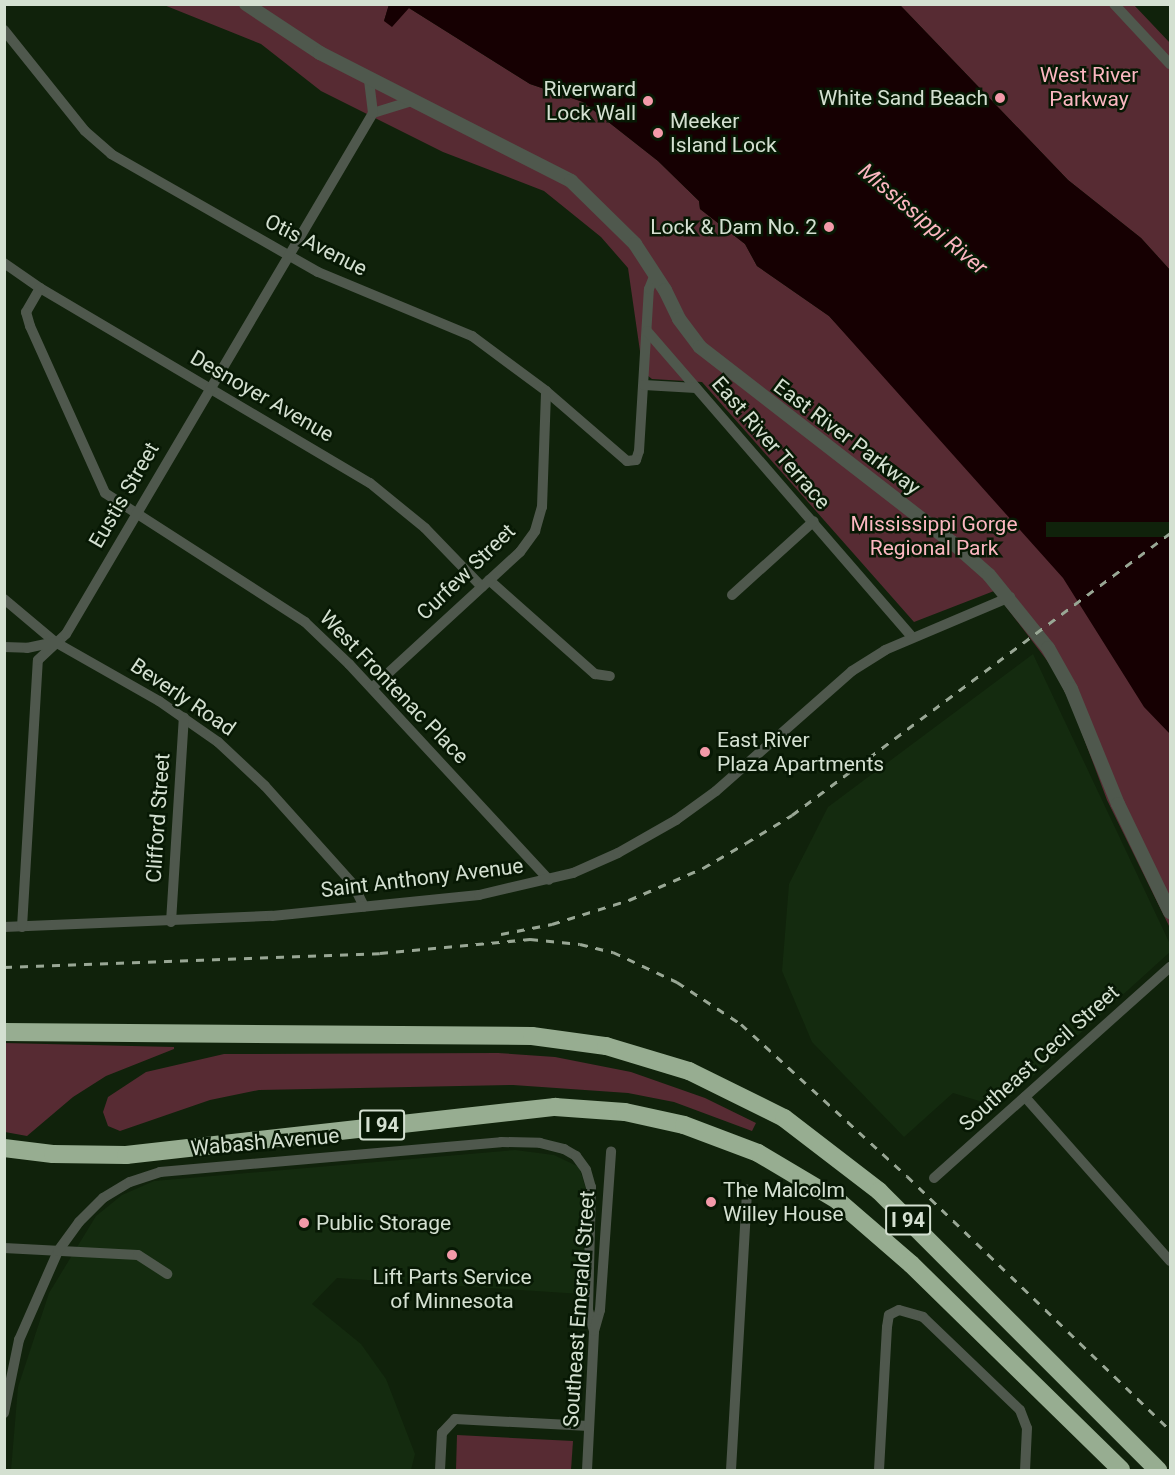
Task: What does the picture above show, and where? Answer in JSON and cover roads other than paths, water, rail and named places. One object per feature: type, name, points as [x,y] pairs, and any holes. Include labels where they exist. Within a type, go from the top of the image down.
[{"type":"highway","name":"I 94","points":[[4,1032],[532,1036],[606,1046],[689,1071],[784,1118],[866,1180],[1158,1470]]},
{"type":"highway","name":"I 94","points":[[4,1148],[78,1156],[163,1152],[477,1113],[555,1107],[637,1113],[696,1128],[786,1168],[850,1210],[911,1264],[1121,1470]]},
{"type":"street","name":"East River Parkway","points":[[246,4],[320,53],[571,181],[619,224],[655,274],[679,319],[700,347],[953,543],[1010,597],[1048,648],[1071,689],[1118,804],[1170,912]]},
{"type":"street","points":[[1114,4],[1170,64]]},
{"type":"street","name":"Otis Avenue","points":[[4,30],[97,143],[318,272],[472,336],[546,391],[627,461],[636,460],[644,385]]},
{"type":"street","points":[[369,78],[372,113],[415,100]]},
{"type":"street","name":"Eustis Street","points":[[22,927],[38,660],[66,634],[134,514],[211,389],[372,113]]},
{"type":"street","name":"Desnoyer Avenue","points":[[4,263],[40,288],[370,483],[425,528],[486,584],[595,674],[610,676]]},
{"type":"street","points":[[655,274],[649,289],[644,385],[696,388]]},
{"type":"street","name":"West Frontenac Place","points":[[40,288],[26,312],[30,326],[105,493],[134,514],[279,602],[326,640],[549,880]]},
{"type":"street","name":"East River Terrace","points":[[647,330],[911,636]]},
{"type":"street","name":"Curfew Street","points":[[372,688],[528,543],[540,517],[546,391]]},
{"type":"street","points":[[732,595],[814,521]]},
{"type":"street","name":"Saint Anthony Avenue","points":[[4,927],[171,922],[364,907],[479,895],[549,880],[609,858],[676,820],[716,791],[852,671],[911,636],[1010,597]]},
{"type":"street","name":"Beverly Road","points":[[4,599],[55,642],[184,717],[265,786],[353,884],[364,907]]},
{"type":"street","points":[[4,647],[27,648],[55,642]]},
{"type":"street","name":"Clifford Street","points":[[171,922],[184,717]]},
{"type":"street","name":"Southeast Cecil Street","points":[[934,1178],[1170,967]]},
{"type":"street","points":[[1025,1097],[1170,1261]]},
{"type":"street","name":"Wabash Avenue","points":[[4,1413],[19,1340],[58,1251],[79,1222],[103,1198],[130,1182],[160,1172],[501,1142],[540,1143],[576,1156],[586,1170],[591,1187],[588,1310],[594,1331]]},
{"type":"street","name":"Southeast Emerald Street","points":[[587,1470],[594,1331],[600,1310],[611,1151]]},
{"type":"street","points":[[731,1470],[747,1190]]},
{"type":"street","points":[[4,1248],[138,1255],[167,1274]]},
{"type":"street","points":[[879,1470],[889,1315],[910,1310],[923,1317],[1020,1410],[1027,1428],[1025,1470]]},
{"type":"street","points":[[440,1470],[442,1433],[446,1425],[454,1419],[589,1426]]},
{"type":"water","name":"Mississippi River","points":[[389,4],[900,5],[1068,180],[1141,238],[1170,270],[1170,734],[1144,707],[1063,578],[829,316],[757,266],[745,244],[700,209],[699,201],[658,161],[583,102],[530,84],[409,8],[392,27],[384,21]]},
{"type":"railway","points":[[501,934],[552,924],[629,900],[703,868],[746,843],[792,815],[1170,533]]},
{"type":"railway","points":[[4,967],[380,953],[530,939],[580,944],[613,952],[677,982],[741,1024],[907,1176],[1170,1430]]},
{"type":"place","name":"White Sand Beach","points":[[1000,98]]},
{"type":"place","name":"Riverward Lock Wall","points":[[648,101]]},
{"type":"place","name":"Meeker Island Lock","points":[[658,133]]},
{"type":"place","name":"Lock & Dam No. 2","points":[[829,227]]},
{"type":"place","name":"East River Plaza Apartments","points":[[705,752]]},
{"type":"place","name":"The Malcolm Willey House","points":[[711,1202]]},
{"type":"place","name":"Public Storage","points":[[304,1223]]},
{"type":"place","name":"Lift Parts Service of Minnesota","points":[[452,1255]]},
{"type":"park label","name":"West River Parkway","points":[[1089,87]]},
{"type":"park label","name":"Mississippi Gorge Regional Park","points":[[934,536]]}]
